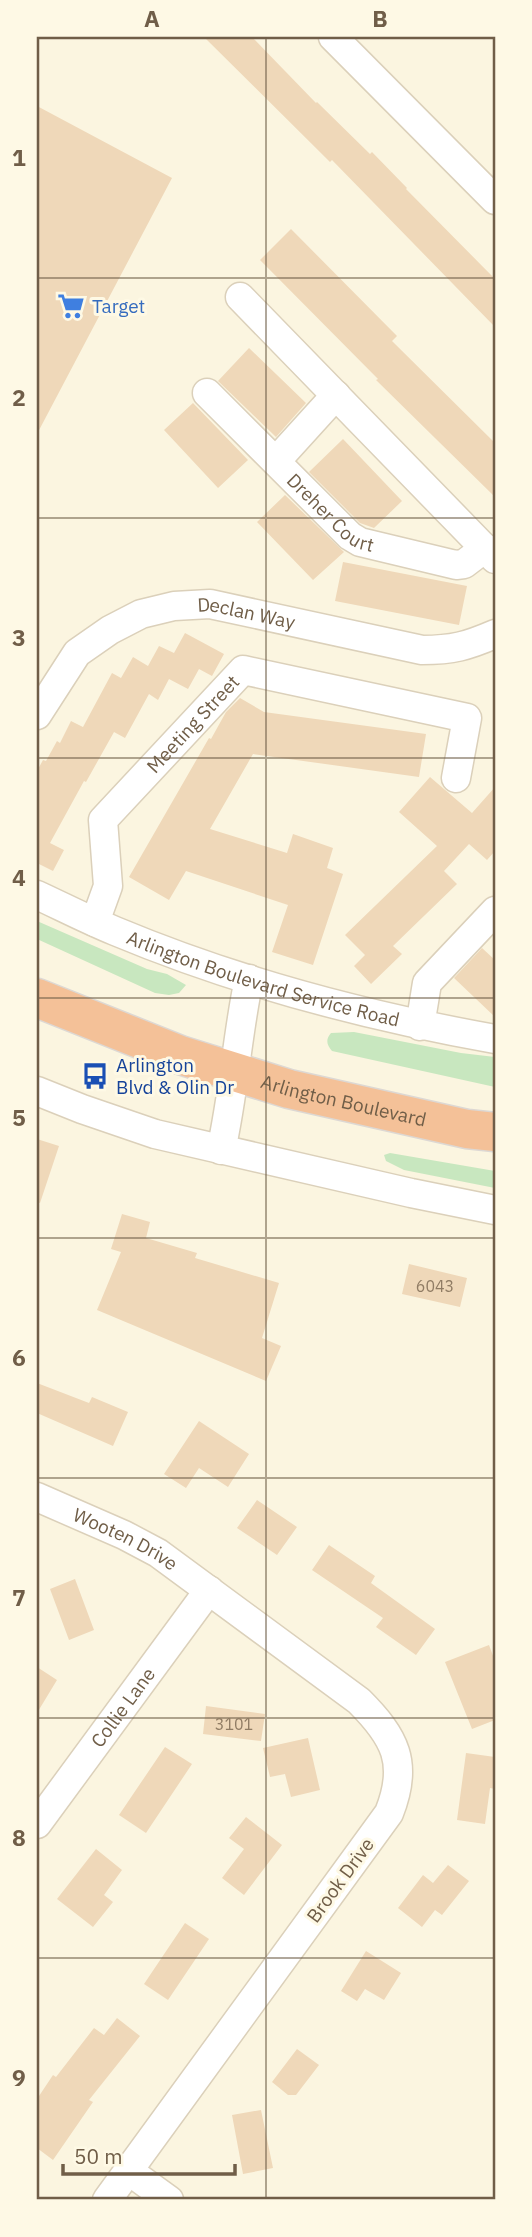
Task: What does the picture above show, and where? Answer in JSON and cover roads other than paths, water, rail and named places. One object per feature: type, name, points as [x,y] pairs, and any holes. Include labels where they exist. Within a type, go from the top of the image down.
[{"type":"highway","name":"Arlington Boulevard","points":[[37,998],[180,1055],[289,1089],[467,1129],[495,1132]]},
{"type":"street","points":[[333,37],[495,200]]},
{"type":"street","points":[[240,297],[490,554]]},
{"type":"street","name":"Dreher Court","points":[[207,393],[350,536],[360,542],[456,565],[490,554]]},
{"type":"street","points":[[276,460],[336,395]]},
{"type":"street","name":"Declan Way","points":[[37,715],[77,653],[110,630],[141,614],[174,606],[210,604],[422,650],[468,646],[495,634]]},
{"type":"street","name":"Meeting Street","points":[[95,922],[108,886],[103,820],[243,670],[467,718],[456,778]]},
{"type":"street","name":"Arlington Boulevard Service Road","points":[[37,895],[152,945],[249,979],[420,1026],[495,1039]]},
{"type":"street","points":[[420,1026],[427,983],[495,911]]},
{"type":"street","points":[[221,1150],[249,979]]},
{"type":"street","points":[[37,1091],[155,1134],[495,1210]]},
{"type":"street","name":"Wooten Drive","points":[[37,1497],[147,1547],[209,1590]]},
{"type":"street","name":"Collie Lane","points":[[37,1824],[209,1590]]},
{"type":"street","name":"Brook Drive","points":[[107,2200],[389,1813],[395,1798],[398,1773],[396,1755],[390,1737],[379,1721],[359,1701],[209,1590]]},
{"type":"street","points":[[129,2171],[169,2200]]},
{"type":"place","name":"Target","points":[[71,306]]},
{"type":"place","name":"Arlington Blvd & Olin Dr","points":[[95,1076]]}]
